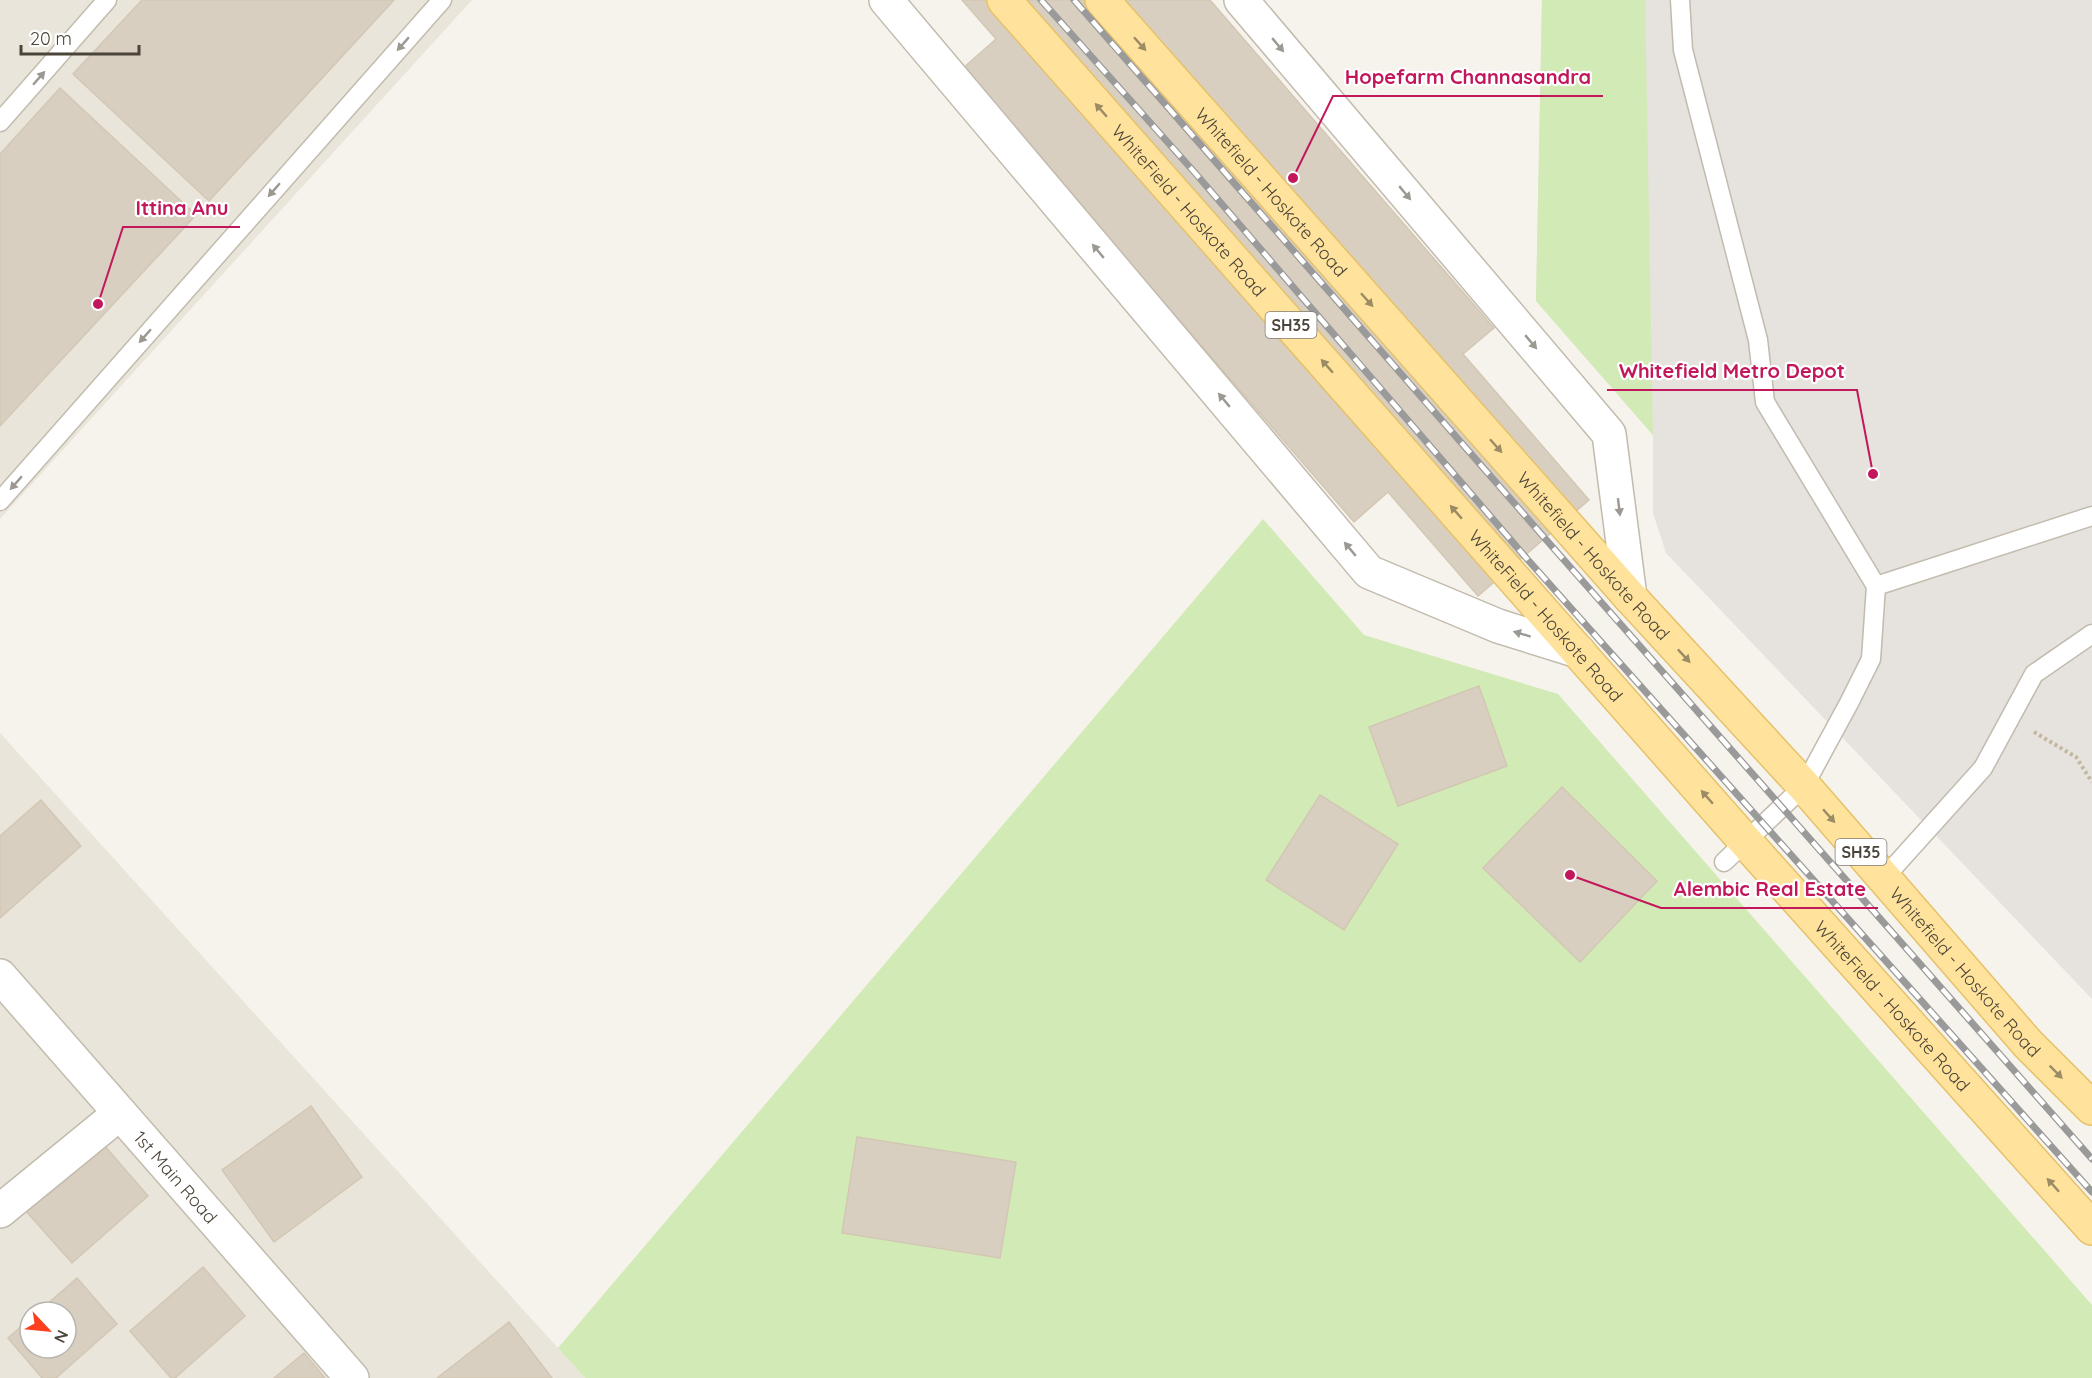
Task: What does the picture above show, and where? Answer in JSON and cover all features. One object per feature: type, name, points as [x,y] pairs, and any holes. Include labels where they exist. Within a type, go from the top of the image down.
[{"type":"main road","name":"WhiteField - Hoskote Road","points":[[1004,0],[1578,651],[1735,851],[2092,1228]]},
{"type":"main road","name":"Whitefield - Hoskote Road","points":[[1102,0],[1630,597],[1804,786],[2028,1044],[2092,1108]]},
{"type":"street","points":[[886,0],[1369,572],[1498,626],[1578,651]]},
{"type":"street","points":[[1241,0],[1609,434],[1630,597]]},
{"type":"street","name":"1st Main Road","points":[[0,976],[352,1378]]},
{"type":"street","points":[[0,1211],[120,1113]]},
{"type":"lane","points":[[0,122],[107,0]]},
{"type":"lane","points":[[0,501],[442,0]]},
{"type":"lane","points":[[1680,0],[1683,50],[1758,340],[1765,402],[1876,586],[1870,659],[1849,703],[1804,786],[1735,851]]},
{"type":"lane","points":[[1876,586],[2092,516]]},
{"type":"lane","points":[[1884,878],[1983,768],[2034,674],[2092,634]]},
{"type":"path","points":[[2011,717],[2076,758],[2092,782]]},
{"type":"shaded area","points":[[0,0],[472,0],[0,519]]},
{"type":"shaded area","points":[[1542,0],[2092,0],[2092,999],[1666,553],[1653,513],[1653,435],[1536,301]]},
{"type":"shaded area","points":[[0,733],[585,1378],[0,1378]]},
{"type":"green space","points":[[1542,0],[1645,0],[1653,435],[1536,301]]},
{"type":"green space","points":[[1263,519],[1364,635],[1558,694],[2092,1305],[2092,1378],[585,1378],[558,1348]]},
{"type":"building","points":[[142,0],[394,0],[209,201],[73,74]]},
{"type":"building","points":[[962,0],[1210,0],[1494,328],[1463,354],[1589,500],[1478,596],[1388,492],[1354,522],[962,69],[996,39]]},
{"type":"building","points":[[60,88],[196,215],[0,426],[0,154]]},
{"type":"building","points":[[1479,686],[1507,766],[1398,806],[1369,727]]},
{"type":"building","points":[[1562,787],[1657,881],[1580,962],[1483,868]]},
{"type":"building","points":[[1320,795],[1398,844],[1344,930],[1266,880]]},
{"type":"building","points":[[41,800],[81,846],[0,918],[0,836]]},
{"type":"building","points":[[311,1106],[362,1177],[274,1242],[222,1170]]},
{"type":"building","points":[[857,1137],[1016,1162],[1000,1258],[842,1233]]},
{"type":"building","points":[[103,1144],[148,1196],[72,1263],[26,1211]]},
{"type":"building","points":[[203,1267],[245,1316],[175,1378],[171,1378],[130,1331]]},
{"type":"building","points":[[77,1278],[117,1324],[78,1359],[78,1300],[52,1300]]},
{"type":"building","points":[[509,1322],[552,1378],[437,1378]]},
{"type":"building","points":[[18,1329],[18,1350],[8,1338]]},
{"type":"building","points":[[304,1353],[325,1378],[274,1378]]},
{"type":"building","points":[[27,1360],[76,1360],[56,1378],[42,1378]]},
{"type":"railway","points":[[1041,0],[1196,174],[1528,560],[2092,1192]]},
{"type":"railway","points":[[1074,0],[2092,1159]]},
{"type":"place","name":"Hopefarm Channasandra","points":[[1293,178]]},
{"type":"place","name":"Ittina Anu","points":[[98,304]]},
{"type":"place","name":"Whitefield Metro Depot","points":[[1873,474]]},
{"type":"place","name":"Alembic Real Estate","points":[[1570,875]]}]
